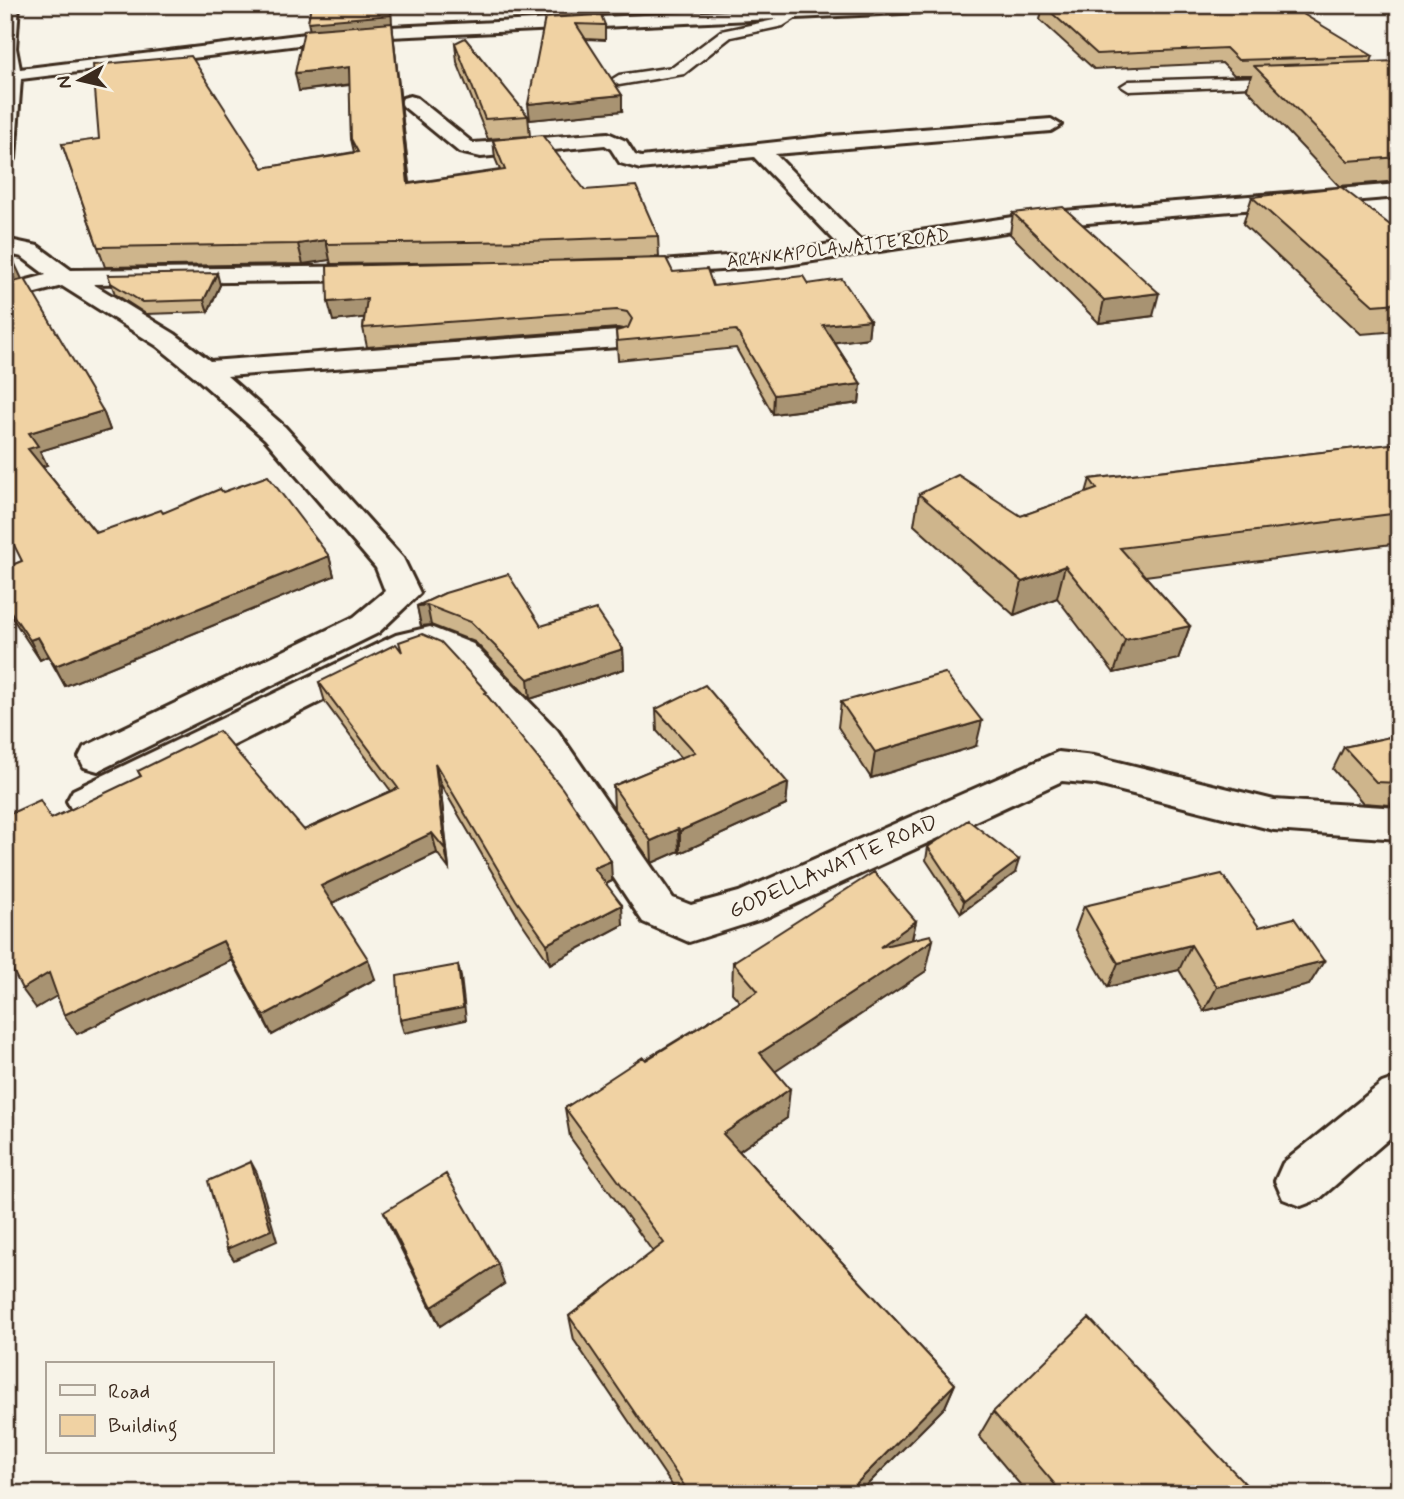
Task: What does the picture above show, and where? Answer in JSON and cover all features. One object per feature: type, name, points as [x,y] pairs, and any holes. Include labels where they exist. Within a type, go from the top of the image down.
[{"type":"street","points":[[5,159],[12,75],[7,48],[11,5]]},
{"type":"street","points":[[12,75],[347,34],[965,5]]},
{"type":"street","points":[[410,102],[466,148],[481,151],[608,139],[619,145],[627,159],[640,163],[758,149],[1051,125]]},
{"type":"street","points":[[758,149],[855,248]]},
{"type":"street","name":"ARANKAPOLAWATTE ROAD","points":[[592,270],[767,260],[1039,220],[1399,190]]},
{"type":"street","points":[[5,246],[30,251],[65,277],[144,325],[204,370],[275,433],[391,565],[403,593],[366,625],[98,757]]},
{"type":"street","points":[[5,294],[65,277],[407,273]]},
{"type":"street","points":[[204,370],[618,339]]},
{"type":"street","name":"GODELLAWATTE ROAD","points":[[87,801],[408,643],[430,639],[460,652],[543,740],[658,910],[689,924],[750,906],[1058,766],[1094,770],[1275,815],[1399,824]]},
{"type":"street","points":[[1301,1181],[1399,1099]]},
{"type":"lane","points":[[620,80],[678,71],[726,34],[778,23],[795,14]]},
{"type":"lane","points":[[1129,86],[1309,80]]},
{"type":"building","points":[[311,5],[390,5],[391,15],[308,22]]},
{"type":"building","points":[[549,5],[595,5],[595,6],[548,8]]},
{"type":"building","points":[[1043,5],[1288,5],[1373,56],[1238,60],[1226,48],[1097,54]]},
{"type":"building","points":[[601,15],[605,25],[576,24],[622,95],[528,104],[545,18]]},
{"type":"building","points":[[392,23],[408,184],[505,170],[493,140],[542,135],[585,190],[636,186],[658,236],[326,244],[326,240],[298,244],[98,247],[62,144],[99,139],[93,65],[191,56],[263,168],[358,152],[351,139],[349,67],[295,73],[304,30]]},
{"type":"building","points":[[465,38],[528,116],[485,119],[455,43]]},
{"type":"building","points":[[1397,61],[1399,157],[1348,161],[1254,66]]},
{"type":"building","points":[[1341,187],[1399,232],[1399,303],[1373,305],[1252,197]]},
{"type":"building","points":[[1063,207],[1159,293],[1104,300],[1013,213]]},
{"type":"building","points":[[5,246],[14,262],[5,264]]},
{"type":"building","points":[[666,258],[673,272],[707,269],[713,286],[803,276],[808,284],[842,279],[870,320],[823,325],[861,384],[774,395],[736,330],[617,341],[616,331],[628,328],[632,319],[627,312],[617,310],[363,328],[367,299],[328,302],[327,266]]},
{"type":"building","points":[[217,273],[204,300],[142,302],[111,283],[108,275]]},
{"type":"building","points":[[25,279],[103,411],[29,433],[38,446],[28,449],[96,533],[161,510],[163,513],[220,489],[223,492],[268,476],[329,556],[55,666],[38,637],[30,640],[5,603],[5,568],[22,561],[5,527],[5,284]]},
{"type":"building","points":[[1399,443],[1399,513],[1120,548],[1190,626],[1125,640],[1065,566],[1022,582],[919,494],[958,475],[1021,516],[1097,489],[1090,479]]},
{"type":"building","points":[[508,574],[541,626],[596,609],[623,649],[528,679],[471,622],[427,605],[417,606],[445,593]]},
{"type":"building","points":[[422,634],[441,642],[487,692],[485,693],[562,788],[611,861],[594,868],[622,905],[547,944],[516,900],[435,763],[445,849],[432,833],[321,886],[368,959],[263,1016],[223,941],[64,1015],[49,973],[22,989],[5,954],[5,816],[40,800],[51,819],[141,776],[138,771],[219,731],[304,830],[398,788],[319,682],[396,644],[402,652],[399,642]]},
{"type":"building","points":[[945,673],[982,721],[875,752],[841,702]]},
{"type":"building","points":[[705,685],[788,783],[651,841],[613,786],[695,752],[656,709]]},
{"type":"building","points":[[1399,735],[1399,783],[1376,782],[1344,747]]},
{"type":"building","points":[[968,820],[1019,860],[964,901],[928,847]]},
{"type":"building","points":[[874,872],[916,921],[880,947],[931,935],[933,940],[760,1053],[790,1089],[723,1134],[955,1384],[846,1494],[690,1494],[569,1316],[664,1243],[565,1108],[643,1057],[646,1060],[758,991],[733,962]]},
{"type":"building","points":[[1222,874],[1259,927],[1294,918],[1324,961],[1217,987],[1191,945],[1118,963],[1084,906]]},
{"type":"building","points":[[458,965],[463,1008],[400,1020],[397,976]]},
{"type":"building","points":[[251,1162],[271,1230],[227,1249],[208,1181]]},
{"type":"building","points":[[446,1174],[498,1264],[432,1307],[384,1212]]},
{"type":"building","points":[[1089,1318],[1255,1494],[1063,1494],[993,1412]]}]
